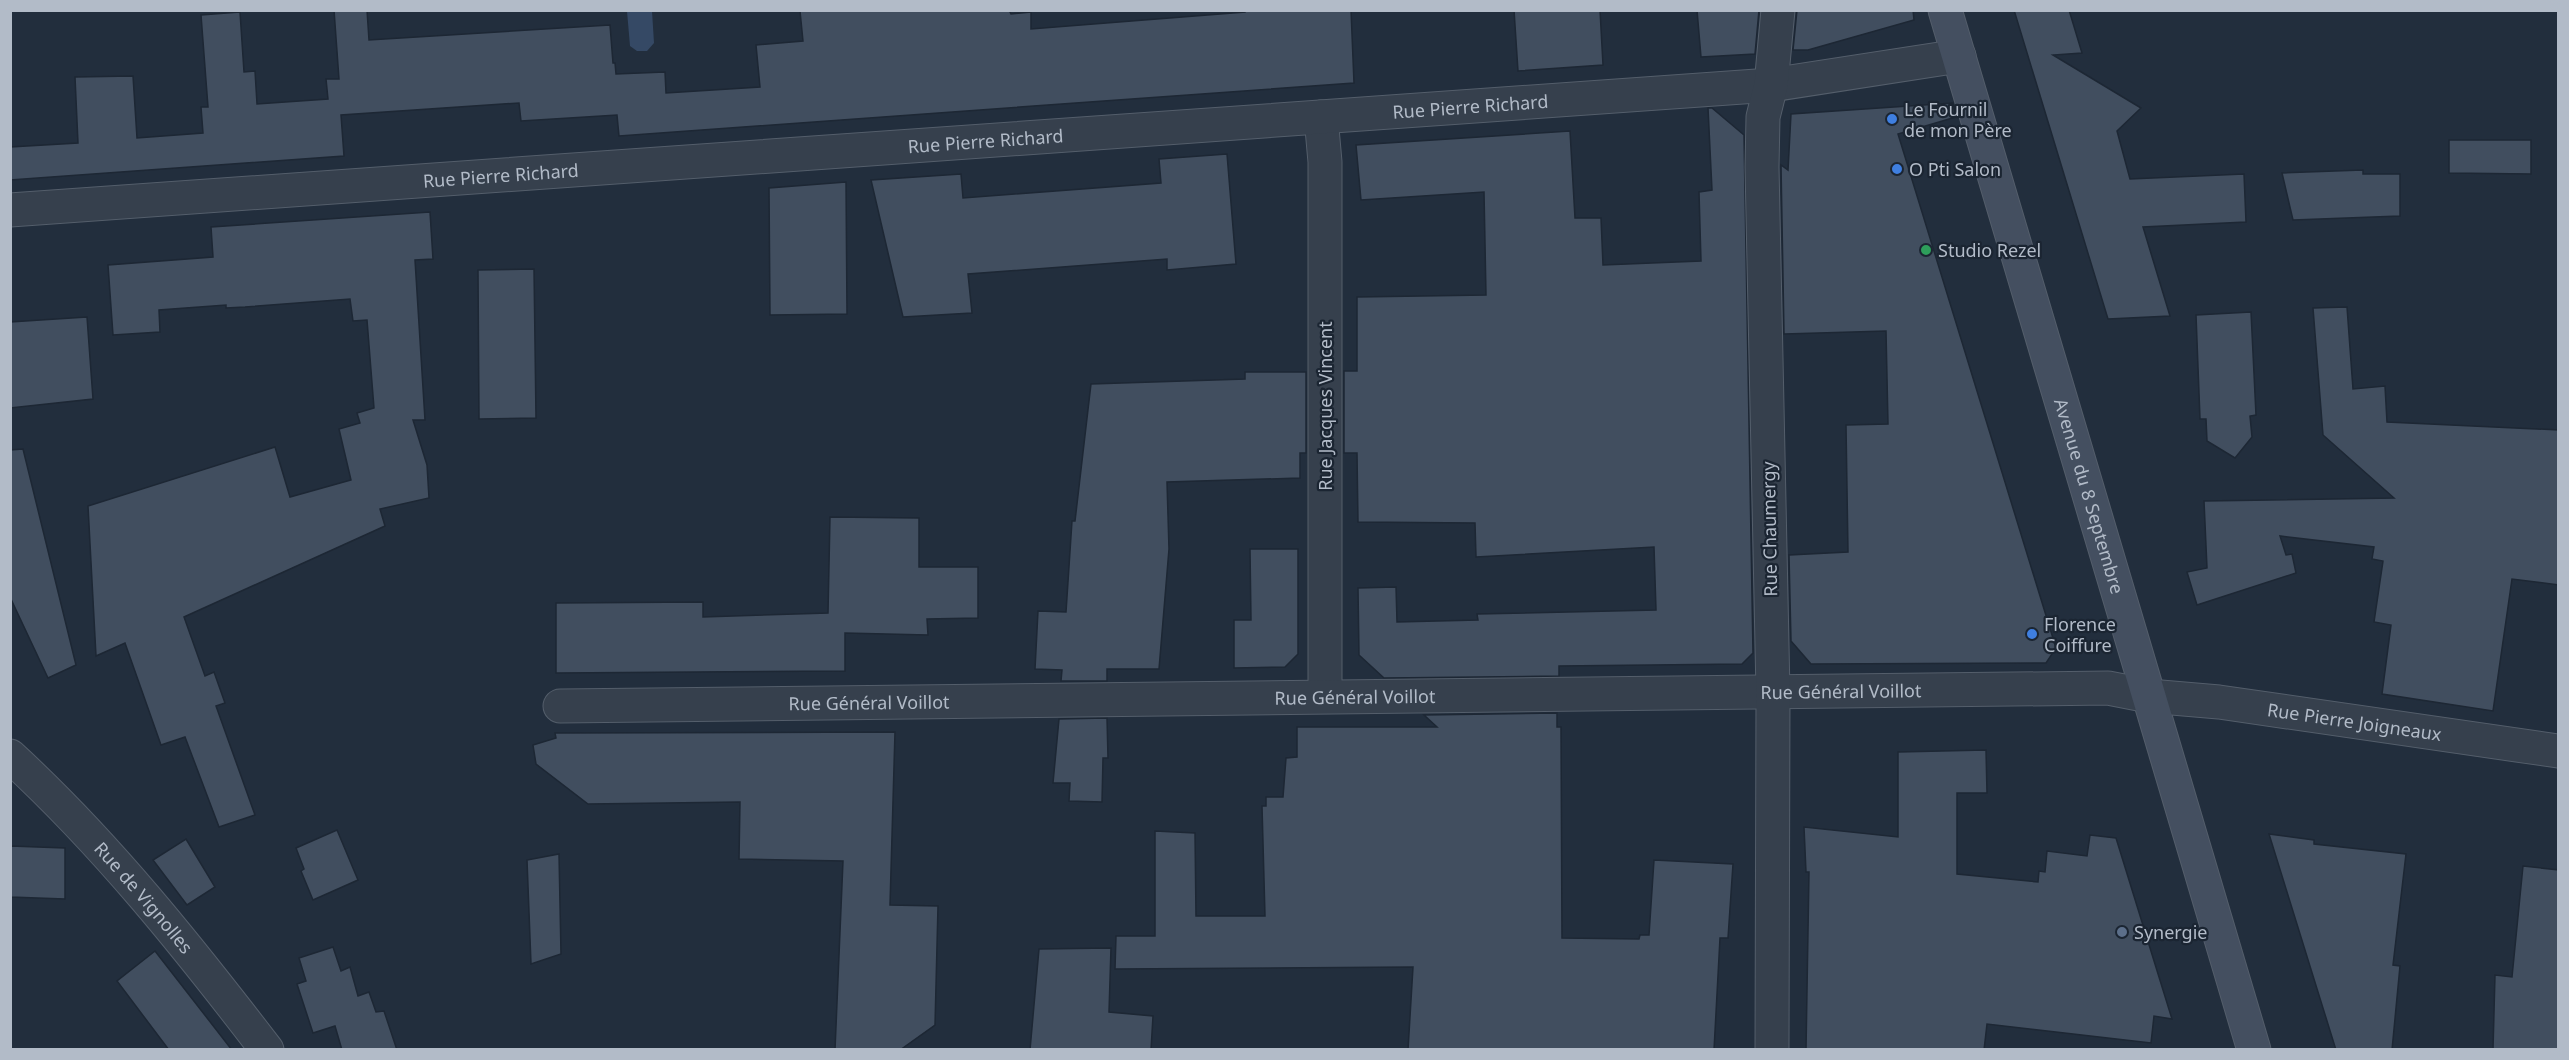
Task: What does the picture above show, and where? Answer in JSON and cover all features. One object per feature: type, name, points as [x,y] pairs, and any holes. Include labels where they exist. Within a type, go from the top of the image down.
[{"type":"street","name":"Rue Chaumergy","points":[[1772,1050],[1773,693],[1762,167],[1763,117],[1771,85],[1778,10]]},
{"type":"street","name":"Avenue du 8 Septembre","points":[[1945,10],[2254,1050]]},
{"type":"street","name":"Rue Pierre Richard","points":[[10,210],[1771,85],[1959,56]]},
{"type":"street","name":"Rue Jacques Vincent","points":[[1321,117],[1325,162],[1325,695]]},
{"type":"street","name":"Rue Général Voillot","points":[[560,706],[1325,695],[1773,693],[2097,687],[2149,696]]},
{"type":"street","name":"Rue Pierre Joigneaux","points":[[2149,696],[2219,702],[2559,751]]},
{"type":"street","name":"Rue de Vignolles","points":[[10,756],[45,788],[110,858],[170,928],[267,1050]]},
{"type":"water","points":[[627,11],[652,11],[654,43],[647,51],[637,51],[630,46]]},
{"type":"building","points":[[334,10],[367,10],[369,40],[610,25],[616,74],[665,72],[666,93],[760,87],[756,45],[803,41],[800,11],[1009,10],[1011,14],[1031,12],[1031,29],[1245,12],[1245,10],[1351,10],[1354,83],[619,136],[617,115],[521,121],[519,103],[341,115],[344,156],[10,180],[10,147],[78,143],[75,77],[133,76],[137,138],[203,133],[201,107],[208,107],[201,15],[240,12],[244,72],[255,71],[257,104],[328,99],[326,79],[339,79]]},
{"type":"building","points":[[1514,10],[1600,10],[1603,65],[1518,71]]},
{"type":"building","points":[[1697,10],[1759,10],[1755,54],[1701,57]]},
{"type":"building","points":[[1797,10],[1913,10],[1914,20],[1808,50],[1793,50]]},
{"type":"building","points":[[2014,10],[2069,10],[2082,53],[2053,55],[2141,108],[2117,131],[2130,179],[2244,174],[2246,222],[2143,227],[2170,316],[2108,319]]},
{"type":"building","points":[[1953,103],[1956,117],[1898,134],[2056,648],[2046,663],[1811,664],[1791,641],[1789,555],[1848,552],[1846,425],[1888,424],[1886,331],[1784,334],[1781,165],[1788,170],[1791,114]]},
{"type":"building","points":[[1708,108],[1712,108],[1744,135],[1753,653],[1742,664],[1559,666],[1559,676],[1384,678],[1359,655],[1358,588],[1396,587],[1397,622],[1478,620],[1477,614],[1656,610],[1654,547],[1476,557],[1475,523],[1358,522],[1357,453],[1344,453],[1344,371],[1357,371],[1357,297],[1486,295],[1484,192],[1361,200],[1356,145],[1570,131],[1575,218],[1601,218],[1603,265],[1701,261],[1699,192],[1712,190]]},
{"type":"building","points":[[2449,140],[2531,140],[2531,174],[2449,173]]},
{"type":"building","points":[[1227,154],[1236,264],[1167,270],[1167,259],[968,274],[972,313],[903,317],[871,180],[961,174],[963,198],[1161,183],[1159,159]]},
{"type":"building","points":[[2363,170],[2363,174],[2400,174],[2400,216],[2293,220],[2282,173]]},
{"type":"building","points":[[846,182],[847,314],[770,315],[769,188]]},
{"type":"building","points":[[430,212],[433,259],[415,260],[425,420],[413,420],[427,465],[429,498],[380,509],[385,526],[184,617],[205,676],[214,672],[225,703],[216,706],[255,815],[219,827],[185,737],[161,745],[125,643],[96,656],[88,506],[275,447],[290,497],[351,480],[339,429],[360,423],[357,413],[374,408],[367,320],[353,321],[350,299],[226,308],[226,305],[159,310],[160,332],[113,335],[108,265],[213,257],[211,227]]},
{"type":"building","points":[[534,269],[536,418],[479,419],[478,270]]},
{"type":"building","points":[[2347,307],[2353,389],[2385,386],[2387,422],[2559,430],[2559,585],[2512,579],[2493,711],[2382,694],[2391,625],[2374,622],[2383,561],[2372,559],[2374,547],[2280,536],[2286,555],[2292,554],[2296,573],[2197,605],[2187,572],[2207,568],[2204,501],[2394,498],[2323,435],[2313,308]]},
{"type":"building","points":[[2251,312],[2256,415],[2250,416],[2252,437],[2235,458],[2207,441],[2206,419],[2200,419],[2196,315]]},
{"type":"building","points":[[87,317],[93,399],[10,408],[10,322]]},
{"type":"building","points":[[1245,372],[1306,372],[1306,453],[1300,453],[1300,478],[1167,482],[1169,549],[1159,669],[1107,669],[1107,681],[1061,681],[1062,670],[1035,669],[1038,611],[1066,612],[1072,521],[1075,521],[1091,384],[1245,379]]},
{"type":"building","points":[[23,449],[76,665],[48,678],[10,597],[10,450]]},
{"type":"building","points":[[830,517],[919,518],[919,567],[978,567],[978,618],[927,619],[928,635],[845,633],[845,671],[556,673],[556,603],[703,602],[703,617],[828,613]]},
{"type":"building","points":[[1250,549],[1298,549],[1298,654],[1285,667],[1234,668],[1234,620],[1251,620]]},
{"type":"building","points":[[1557,713],[1557,727],[1561,727],[1562,938],[1639,939],[1640,935],[1649,935],[1654,860],[1733,864],[1728,938],[1720,938],[1714,1050],[1408,1050],[1413,967],[1115,969],[1116,936],[1155,936],[1155,831],[1195,833],[1196,916],[1265,916],[1262,806],[1266,806],[1266,797],[1283,797],[1286,758],[1297,757],[1297,727],[1437,727],[1424,715]]},
{"type":"building","points":[[1107,718],[1108,758],[1103,758],[1102,802],[1069,801],[1070,783],[1053,783],[1059,719]]},
{"type":"building","points":[[895,732],[890,905],[938,906],[935,1025],[900,1050],[835,1050],[843,861],[739,859],[740,802],[588,804],[536,764],[533,745],[556,738],[555,733]]},
{"type":"building","points":[[1986,750],[1987,793],[1957,793],[1957,874],[2038,882],[2039,871],[2045,872],[2047,851],[2087,856],[2090,835],[2116,838],[2172,1019],[2154,1016],[2151,1043],[1987,1024],[1984,1050],[1806,1050],[1809,872],[1806,872],[1804,827],[1898,837],[1898,752]]},
{"type":"building","points":[[337,830],[358,880],[313,900],[301,871],[304,869],[296,848]]},
{"type":"building","points":[[2269,834],[2314,840],[2314,844],[2406,854],[2393,965],[2400,966],[2392,1050],[2336,1050]]},
{"type":"building","points":[[186,839],[215,887],[187,905],[153,860]]},
{"type":"building","points":[[10,846],[65,848],[65,899],[10,897]]},
{"type":"building","points":[[559,854],[561,954],[531,964],[527,860]]},
{"type":"building","points":[[2523,866],[2559,870],[2559,1050],[2493,1050],[2495,975],[2512,977]]},
{"type":"building","points":[[333,947],[341,971],[350,967],[358,996],[369,992],[376,1012],[384,1011],[397,1050],[342,1050],[335,1026],[313,1033],[297,984],[306,981],[299,958]]},
{"type":"building","points":[[1111,948],[1109,1012],[1153,1016],[1151,1050],[1030,1050],[1039,949]]},
{"type":"building","points":[[155,951],[232,1050],[169,1050],[117,981]]},
{"type":"place","name":"Le Fournil de mon Père","points":[[1892,119]]},
{"type":"place","name":"O Pti Salon","points":[[1897,169]]},
{"type":"place","name":"Studio Rezel","points":[[1926,250]]},
{"type":"place","name":"Florence Coiffure","points":[[2032,634]]},
{"type":"place","name":"Synergie","points":[[2122,932]]}]
